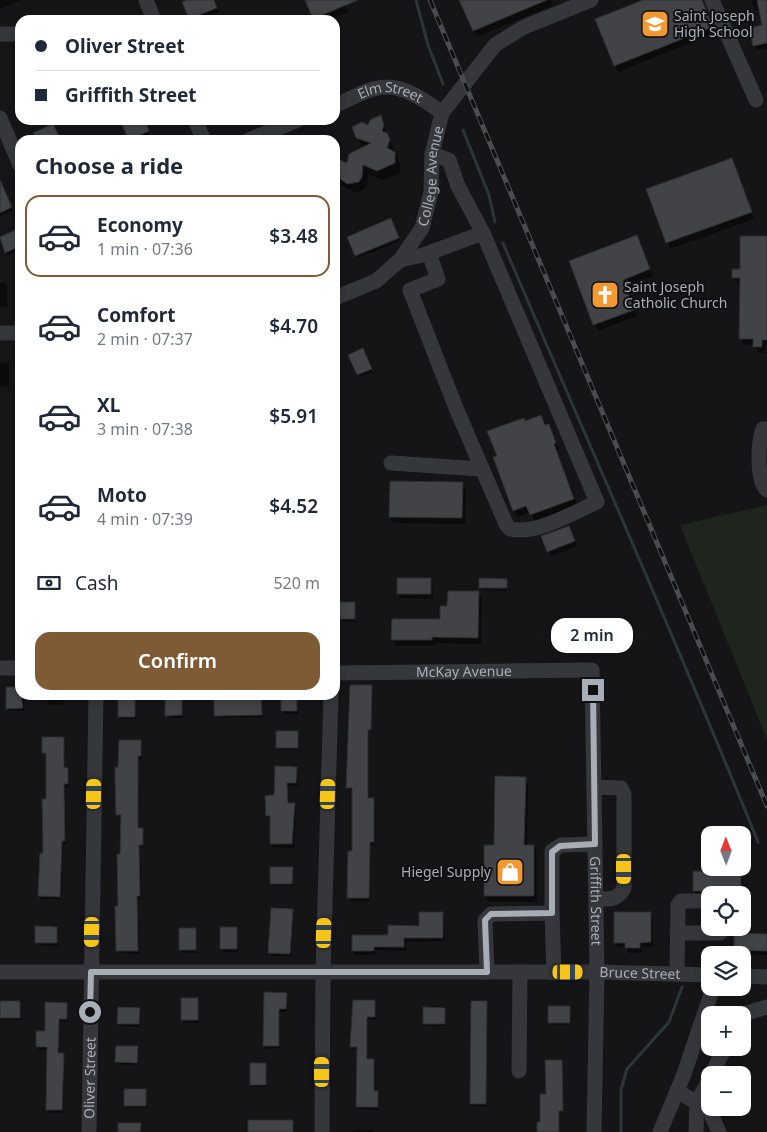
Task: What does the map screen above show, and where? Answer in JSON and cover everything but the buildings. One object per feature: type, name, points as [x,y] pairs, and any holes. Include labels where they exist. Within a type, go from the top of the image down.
[{"type":"street","points":[[146,0],[152,15]]},
{"type":"street","name":"College Avenue","points":[[340,296],[376,282],[400,260],[422,228],[431,192],[432,154],[442,113],[495,45],[566,5],[592,0]]},
{"type":"street","points":[[712,0],[756,100]]},
{"type":"street","points":[[0,34],[15,34]]},
{"type":"street","name":"Elm Street","points":[[340,103],[379,87],[402,90],[426,102],[442,113]]},
{"type":"street","points":[[0,118],[15,153]]},
{"type":"street","points":[[261,135],[286,125]]},
{"type":"street","points":[[429,253],[438,279],[410,290],[494,502],[510,529],[517,531],[547,524],[597,502],[483,233],[458,186],[449,160],[432,154]]},
{"type":"street","points":[[400,260],[429,253],[483,233]]},
{"type":"street","points":[[0,332],[15,333]]},
{"type":"street","points":[[767,428],[763,429],[760,439],[760,482],[767,490]]},
{"type":"street","points":[[391,463],[481,469]]},
{"type":"street","points":[[0,668],[15,668]]},
{"type":"street","name":"McKay Avenue","points":[[340,673],[592,670]]},
{"type":"street","name":"Griffith Street","points":[[592,670],[597,972],[594,1132]]},
{"type":"street","name":"Oliver Street","points":[[89,1132],[96,700]]},
{"type":"street","points":[[322,1132],[323,972],[331,700]]},
{"type":"street","points":[[594,787],[621,788],[624,794],[624,888],[620,895],[615,898],[596,899]]},
{"type":"street","points":[[554,972],[552,852],[560,846],[595,844]]},
{"type":"street","points":[[676,974],[678,905],[681,901],[701,901]]},
{"type":"street","points":[[487,972],[485,920],[491,914],[552,913]]},
{"type":"street","points":[[677,933],[701,933]]},
{"type":"street","name":"Bruce Street","points":[[0,972],[597,972],[701,975]]},
{"type":"street","points":[[519,1071],[520,972]]},
{"type":"street","points":[[751,976],[767,976]]},
{"type":"street","points":[[660,1132],[699,1034],[711,996]]},
{"type":"street","points":[[751,1012],[767,1007]]},
{"type":"street","points":[[677,1091],[709,1110],[719,1132]]},
{"type":"street","points":[[696,1132],[697,1102],[701,1095]]},
{"type":"shaded area","points":[[767,505],[767,740],[680,525]]},
{"type":"waterway","points":[[416,0],[428,45],[443,84]]},
{"type":"waterway","points":[[463,130],[489,195],[495,222]]},
{"type":"waterway","points":[[503,243],[664,617],[758,842]]},
{"type":"waterway","points":[[621,1132],[621,1090],[627,1069],[669,1022],[682,987]]},
{"type":"railway","points":[[430,0],[767,806]]},
{"type":"place","name":"Saint Joseph High School","points":[[655,24]]},
{"type":"place","name":"Saint Joseph Catholic Church","points":[[605,295]]},
{"type":"place","name":"Hiegel Supply","points":[[510,872]]},
{"type":"route","points":[[90,1012],[91,972],[487,972],[485,920],[491,914],[552,913],[552,852],[560,846],[595,844],[593,690]]}]
